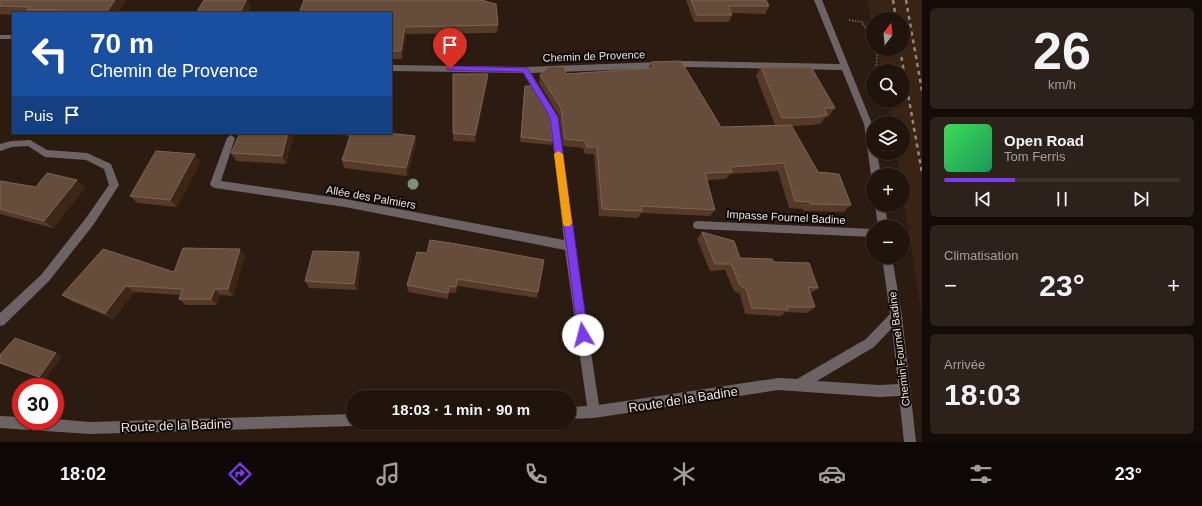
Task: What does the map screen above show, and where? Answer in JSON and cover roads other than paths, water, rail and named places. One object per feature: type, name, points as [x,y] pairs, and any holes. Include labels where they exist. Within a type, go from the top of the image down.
[{"type":"street","points":[[818,0],[868,124],[875,168]]},
{"type":"street","points":[[0,37],[12,37]]},
{"type":"street","name":"Chemin de Provence","points":[[392,68],[525,70],[688,64],[846,67]]},
{"type":"street","points":[[525,70],[554,117],[570,246],[594,412]]},
{"type":"street","name":"Allée des Palmiers","points":[[231,138],[215,184],[345,203],[570,246]]},
{"type":"street","points":[[0,148],[11,144],[30,143],[45,153],[87,157],[108,167],[114,185],[90,221],[45,278],[0,321]]},
{"type":"street","name":"Impasse Fournel Badine","points":[[698,225],[866,233]]},
{"type":"street","name":"Chemin Fournel Badine","points":[[888,264],[896,316],[910,442]]},
{"type":"street","points":[[797,386],[870,343],[896,316]]},
{"type":"street","name":"Route de la Badine","points":[[576,413],[594,412],[778,384],[879,391],[904,390]]},
{"type":"street","name":"Route de la Badine","points":[[0,422],[90,428],[346,420]]},
{"type":"railway","points":[[893,0],[895,12]]},
{"type":"railway","points":[[906,0],[922,91]]},
{"type":"railway","points":[[901,56],[922,173]]}]
